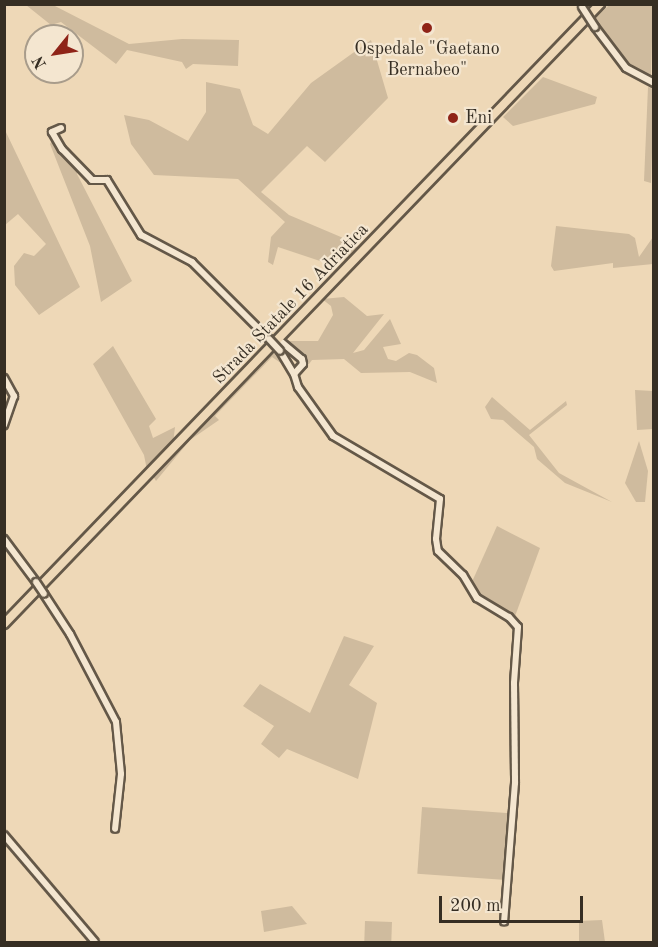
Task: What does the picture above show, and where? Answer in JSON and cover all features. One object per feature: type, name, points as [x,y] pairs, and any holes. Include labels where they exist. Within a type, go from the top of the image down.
[{"type":"main road","name":"Strada Statale 16 Adriatica","points":[[4,624],[276,338],[600,4]]},
{"type":"street","points":[[581,6],[615,57],[638,78],[654,83]]},
{"type":"street","points":[[638,78],[654,78]]},
{"type":"street","points":[[61,128],[52,132],[62,148],[92,180],[107,180],[141,235],[192,262],[302,359],[303,364],[294,374]]},
{"type":"street","points":[[276,338],[280,351],[305,398],[333,436],[440,499],[435,539],[438,551],[464,575],[477,598],[509,617],[518,627],[514,683],[516,783],[504,922]]},
{"type":"street","points":[[4,378],[14,396],[4,425]]},
{"type":"street","points":[[4,539],[44,594],[116,722],[121,774],[115,829]]},
{"type":"street","points":[[4,835],[95,942]]},
{"type":"shaded area","points":[[26,5],[53,5],[129,44],[182,39],[239,40],[238,66],[193,64],[186,69],[182,62],[127,50],[116,64],[84,40],[84,24],[61,22],[50,24]]},
{"type":"shaded area","points":[[609,5],[653,5],[651,75],[644,75],[617,53],[594,20]]},
{"type":"shaded area","points":[[371,40],[388,98],[325,162],[307,146],[261,192],[289,215],[348,240],[359,249],[348,262],[343,259],[323,262],[278,247],[273,265],[268,262],[271,237],[285,222],[238,179],[154,175],[131,144],[124,115],[149,120],[188,141],[206,112],[206,82],[240,89],[253,125],[268,134],[311,83]]},
{"type":"shaded area","points":[[543,77],[597,97],[595,104],[513,126],[503,117]]},
{"type":"shaded area","points":[[648,87],[654,89],[651,183],[644,181]]},
{"type":"shaded area","points":[[4,128],[80,287],[39,315],[15,285],[14,266],[24,253],[34,256],[46,244],[18,214],[5,225]]},
{"type":"shaded area","points":[[53,139],[77,168],[77,174],[132,281],[101,302],[90,246],[50,144]]},
{"type":"shaded area","points":[[556,226],[629,234],[635,238],[639,257],[653,237],[653,264],[613,268],[613,263],[554,271],[551,266]]},
{"type":"shaded area","points":[[344,297],[367,316],[384,314],[353,353],[364,350],[390,319],[401,344],[383,347],[388,359],[396,361],[409,353],[417,355],[434,368],[437,383],[410,372],[361,373],[344,359],[312,360],[309,364],[285,341],[318,341],[333,315],[331,306],[322,299]]},
{"type":"shaded area","points":[[113,346],[156,419],[149,426],[153,438],[175,427],[173,444],[147,470],[144,455],[93,364]]},
{"type":"shaded area","points":[[274,348],[288,368],[272,357],[215,416],[219,420],[190,440],[156,481],[153,476]]},
{"type":"shaded area","points":[[635,390],[653,391],[653,429],[637,430]]},
{"type":"shaded area","points":[[492,397],[530,430],[566,401],[567,405],[529,435],[559,473],[612,502],[565,483],[537,459],[534,447],[503,420],[491,419],[485,407]]},
{"type":"shaded area","points":[[639,441],[648,471],[645,502],[636,502],[625,483]]},
{"type":"shaded area","points":[[497,526],[540,548],[514,619],[479,598],[471,584]]},
{"type":"shaded area","points":[[344,636],[374,646],[349,685],[377,703],[358,779],[287,749],[279,758],[261,744],[274,726],[243,706],[260,684],[310,713]]},
{"type":"shaded area","points":[[422,807],[511,813],[506,880],[417,874]]},
{"type":"shaded area","points":[[292,906],[307,924],[264,932],[261,911]]},
{"type":"shaded area","points":[[602,920],[605,942],[579,942],[579,921]]},
{"type":"shaded area","points":[[365,921],[392,922],[391,942],[364,942]]},
{"type":"place","name":"Ospedale \"Gaetano Bernabeo\"","points":[[427,28]]},
{"type":"place","name":"Eni","points":[[453,118]]}]
